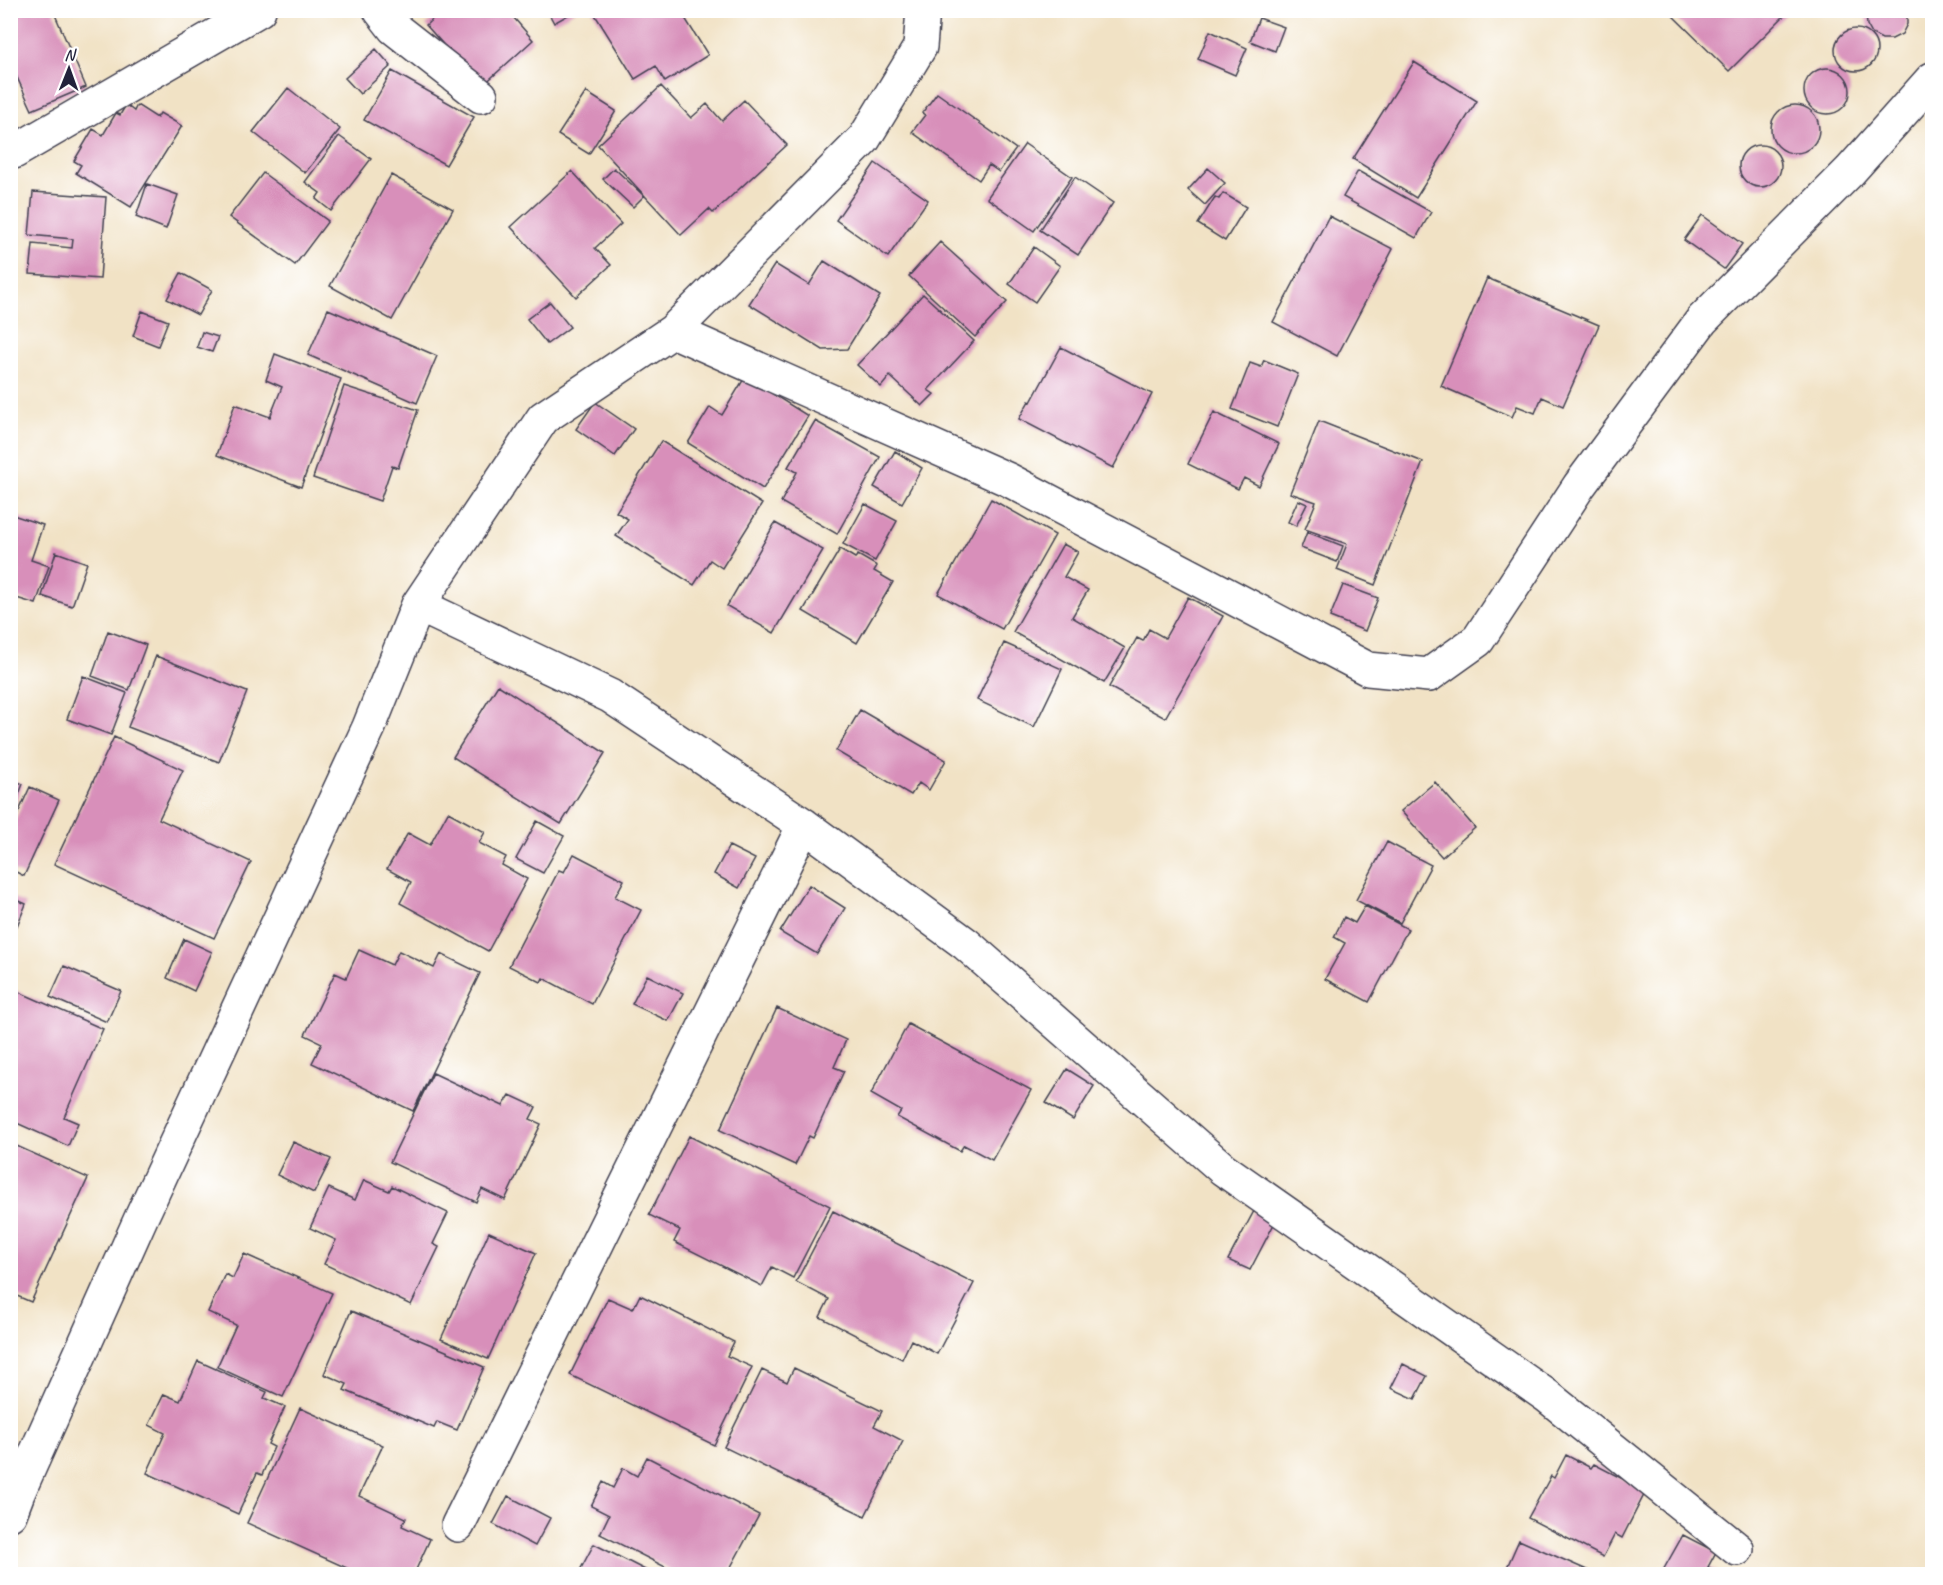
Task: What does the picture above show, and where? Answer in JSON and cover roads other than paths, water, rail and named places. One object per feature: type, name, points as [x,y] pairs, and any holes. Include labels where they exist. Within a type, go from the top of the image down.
[{"type":"street","points":[[14,152],[259,10]]},
{"type":"street","points":[[380,10],[394,28],[481,96]]},
{"type":"street","points":[[10,1514],[136,1229],[369,727],[418,605],[543,418],[673,332],[864,139],[920,47],[923,10]]},
{"type":"street","points":[[673,332],[1009,480],[1368,669],[1429,675],[1478,640],[1579,486],[1702,320],[1850,171],[1932,79]]},
{"type":"street","points":[[418,605],[610,696],[804,825],[966,944],[1223,1169],[1547,1396],[1737,1549]]},
{"type":"street","points":[[458,1525],[804,825]]}]
